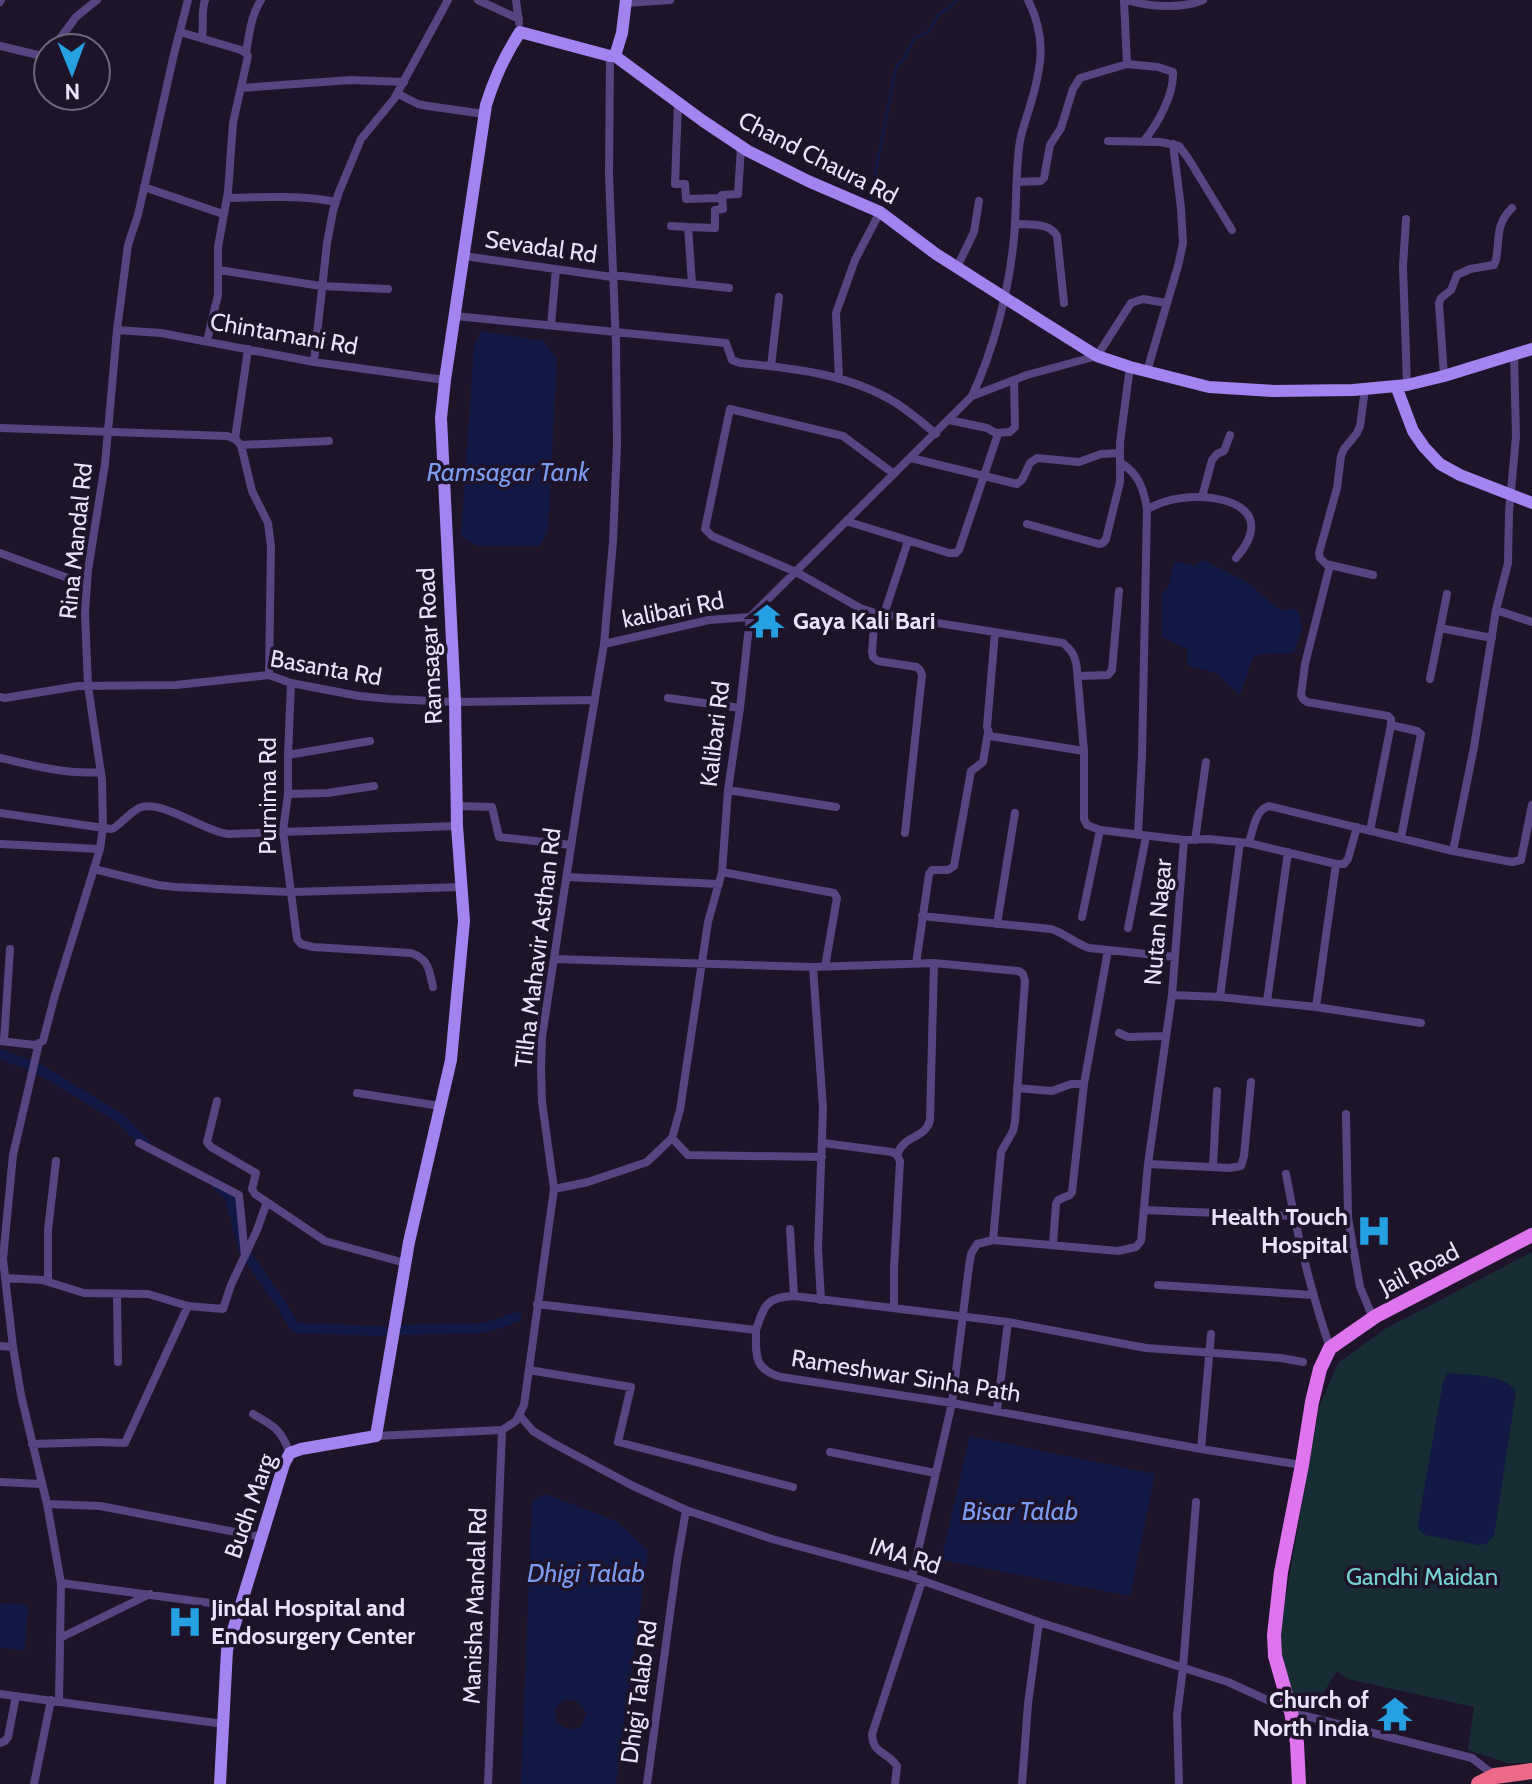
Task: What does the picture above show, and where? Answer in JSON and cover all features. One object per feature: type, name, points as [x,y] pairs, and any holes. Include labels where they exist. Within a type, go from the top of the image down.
[{"type":"highway","points":[[1479,1784],[1495,1776],[1532,1771]]},
{"type":"main road","name":"Jail Road","points":[[1330,1348],[1373,1318],[1532,1235]]},
{"type":"main road","points":[[1299,1784],[1297,1743],[1275,1656],[1274,1635],[1281,1572],[1312,1402],[1320,1369],[1330,1348]]},
{"type":"street","points":[[65,32],[76,17],[97,0]]},
{"type":"street","name":"Rina Mandal Rd","points":[[34,1784],[55,1700],[61,1583],[13,1347],[3,1259],[13,1155],[39,1043],[46,1033],[100,849],[103,827],[101,772],[88,686],[87,585],[105,464],[128,245],[138,215],[188,0]]},
{"type":"street","points":[[202,37],[205,0]]},
{"type":"street","points":[[207,341],[217,303],[218,247],[227,198],[233,123],[248,60],[246,53],[251,25],[261,0]]},
{"type":"street","points":[[314,362],[321,286],[336,202],[361,139],[398,94],[448,0]]},
{"type":"street","points":[[478,0],[520,26],[612,56],[622,33],[626,1],[670,0]]},
{"type":"street","points":[[516,0],[520,26]]},
{"type":"street","name":"Kalibari Rd","points":[[672,1138],[680,1110],[708,922],[722,872],[728,790],[750,617],[936,434],[972,396],[984,371],[1004,297],[1015,224],[1020,141],[1036,87],[1042,52],[1037,20],[1028,0]]},
{"type":"street","points":[[1127,64],[1125,0],[1186,5],[1203,0]]},
{"type":"street","name":"Ramsagar Road","points":[[405,1263],[451,1060],[464,921],[456,806],[455,702],[441,418],[484,114],[491,89],[520,26]]},
{"type":"street","points":[[180,32],[246,53]]},
{"type":"street","points":[[0,46],[32,54]]},
{"type":"street","name":"Chand Chaura Rd","points":[[612,56],[741,147],[808,181],[880,212],[957,267],[1097,356],[1130,367],[1209,387],[1274,391],[1365,389],[1401,386],[1444,376],[1532,349]]},
{"type":"street","name":"Tilha Mahavir Asthan Rd","points":[[520,1416],[554,1189],[545,1125],[542,1037],[604,644],[613,542],[615,331],[609,175],[612,56]]},
{"type":"street","points":[[1017,182],[1041,181],[1044,178],[1050,145],[1061,128],[1073,89],[1080,78],[1127,64],[1173,72],[1165,104],[1144,141]]},
{"type":"street","points":[[241,88],[351,80],[404,82]]},
{"type":"street","points":[[398,94],[418,104],[484,114]]},
{"type":"street","points":[[678,102],[675,184],[685,184],[686,199],[738,194],[741,147]]},
{"type":"street","points":[[1108,141],[1173,144],[1183,151],[1232,230]]},
{"type":"street","points":[[1147,371],[1183,243],[1173,144]]},
{"type":"street","points":[[144,187],[223,214]]},
{"type":"street","points":[[715,228],[715,210],[723,209],[722,195]]},
{"type":"street","points":[[227,198],[269,197],[336,202]]},
{"type":"street","points":[[957,267],[974,232],[979,201]]},
{"type":"street","points":[[1444,376],[1441,298],[1451,290],[1457,275],[1470,269],[1494,265],[1498,253],[1499,226],[1512,208]]},
{"type":"street","points":[[839,379],[836,313],[855,260],[880,212]]},
{"type":"street","points":[[1406,219],[1401,386],[1413,431],[1440,464],[1532,503]]},
{"type":"street","points":[[1015,224],[1053,229],[1057,236],[1064,303]]},
{"type":"street","points":[[671,226],[726,227]]},
{"type":"street","points":[[688,227],[692,284]]},
{"type":"street","name":"Sevadal Rd","points":[[464,256],[729,288]]},
{"type":"street","points":[[551,325],[556,269]]},
{"type":"street","points":[[219,270],[321,286],[388,289]]},
{"type":"street","points":[[771,366],[779,297]]},
{"type":"street","points":[[972,396],[1014,380],[1097,356],[1131,303],[1143,299],[1166,303]]},
{"type":"street","points":[[455,316],[726,343],[732,360],[736,362],[793,369],[839,379],[872,391],[894,402],[936,434]]},
{"type":"street","name":"Chintamani Rd","points":[[117,330],[161,333],[314,362],[445,380]]},
{"type":"street","points":[[248,349],[238,442],[252,491],[270,533],[269,675]]},
{"type":"street","points":[[1453,851],[1474,747],[1496,610],[1508,563],[1516,437],[1514,354]]},
{"type":"street","points":[[1027,524],[1103,543],[1120,482],[1120,453],[1130,367]]},
{"type":"street","points":[[949,420],[987,428],[996,433],[1010,432],[1015,427],[1014,380]]},
{"type":"street","points":[[1365,389],[1360,426],[1341,456],[1337,488],[1319,553],[1322,561],[1330,565],[1373,575]]},
{"type":"street","points":[[894,474],[843,436],[730,409],[705,529],[712,536],[796,572],[860,608],[879,614],[1063,643],[1071,650],[1076,658],[1084,751],[1084,819],[1087,825],[1100,830],[1082,917]]},
{"type":"street","points":[[0,428],[227,436],[238,442],[329,441]]},
{"type":"street","points":[[846,521],[956,553],[996,444],[996,433]]},
{"type":"street","points":[[1202,497],[1212,460],[1224,451],[1230,435]]},
{"type":"street","points":[[911,458],[1017,484],[1030,463],[1037,458],[1079,462],[1101,454],[1120,453]]},
{"type":"street","points":[[1121,463],[1130,469],[1141,485],[1147,509],[1142,836],[1128,928]]},
{"type":"street","points":[[1147,509],[1174,499],[1202,497],[1232,503],[1249,516],[1253,528],[1245,548],[1236,558]]},
{"type":"street","points":[[905,833],[922,675],[917,667],[878,661],[873,657],[879,614],[908,541]]},
{"type":"street","points":[[0,553],[87,585]]},
{"type":"street","points":[[1330,565],[1305,664],[1301,695],[1307,702],[1391,719],[1370,831]]},
{"type":"street","points":[[1078,676],[1108,675],[1112,670],[1119,591]]},
{"type":"street","points":[[1430,679],[1447,594]]},
{"type":"street","points":[[1496,610],[1532,622]]},
{"type":"street","name":"kalibari Rd","points":[[604,644],[709,620],[750,617]]},
{"type":"street","points":[[1440,628],[1492,638]]},
{"type":"street","points":[[916,964],[929,874],[932,870],[948,870],[954,866],[971,771],[983,762],[995,632]]},
{"type":"street","name":"Basanta Rd","points":[[2,697],[88,686],[176,685],[269,675],[291,683],[359,696],[455,702],[595,700]]},
{"type":"street","name":"Purnima Rd","points":[[291,683],[288,794],[283,831],[297,939],[301,944],[313,947],[422,956],[433,987]]},
{"type":"street","points":[[668,698],[740,708]]},
{"type":"street","points":[[1391,725],[1417,731],[1421,737],[1401,838]]},
{"type":"street","points":[[988,732],[996,738],[1084,751]]},
{"type":"street","points":[[288,755],[370,741]]},
{"type":"street","points":[[0,758],[65,772],[101,772]]},
{"type":"street","points":[[1195,840],[1206,762]]},
{"type":"street","points":[[288,794],[327,793],[374,786]]},
{"type":"street","points":[[728,790],[836,807]]},
{"type":"street","points":[[1220,997],[1245,842],[1263,808],[1269,806],[1453,851],[1512,862],[1521,860],[1524,855],[1532,805]]},
{"type":"street","points":[[0,813],[114,828],[138,809],[150,806],[177,813],[222,834],[457,826]]},
{"type":"street","points":[[456,806],[492,807],[499,837],[571,845]]},
{"type":"street","points":[[997,924],[1015,813]]},
{"type":"street","points":[[1184,840],[1245,842],[1344,864],[1357,827]]},
{"type":"street","name":"Nutan Nagar","points":[[993,1240],[1118,1251],[1136,1247],[1141,1241],[1148,1164],[1172,995],[1184,840],[1100,830]]},
{"type":"street","points":[[0,844],[100,849]]},
{"type":"street","points":[[1267,1001],[1288,852]]},
{"type":"street","points":[[1316,1007],[1336,864]]},
{"type":"street","points":[[94,869],[158,885],[291,892],[462,887]]},
{"type":"street","points":[[722,872],[837,895],[825,967]]},
{"type":"street","points":[[566,877],[719,884]]},
{"type":"street","points":[[922,916],[1051,929],[1089,948],[1175,957]]},
{"type":"street","points":[[10,949],[2,1041],[39,1043]]},
{"type":"street","points":[[1053,1245],[1056,1204],[1072,1192],[1084,1084],[1108,950]]},
{"type":"street","points":[[554,959],[813,967],[934,963],[1011,969],[1023,974],[1015,1122],[1001,1152],[993,1240],[977,1244],[971,1254],[952,1403],[912,1577]]},
{"type":"street","points":[[897,1155],[904,1143],[929,1127],[934,963]]},
{"type":"street","points":[[813,967],[823,1109],[818,1248],[821,1300]]},
{"type":"street","points":[[1172,995],[1267,1001],[1421,1023]]},
{"type":"street","points":[[1119,1033],[1128,1037],[1166,1036]]},
{"type":"street","points":[[1148,1164],[1241,1166],[1251,1082]]},
{"type":"street","points":[[1017,1088],[1052,1091],[1071,1084],[1084,1084]]},
{"type":"street","points":[[1213,1167],[1217,1091]]},
{"type":"street","points":[[357,1093],[440,1106]]},
{"type":"street","points":[[217,1101],[208,1137],[209,1145],[256,1173],[252,1191],[325,1241],[405,1263],[376,1436],[502,1430],[520,1416]]},
{"type":"street","points":[[1346,1114],[1348,1217],[1360,1287],[1373,1318]]},
{"type":"street","points":[[554,1189],[588,1182],[647,1162],[672,1138],[688,1155],[822,1157]]},
{"type":"street","points":[[139,1143],[239,1195],[245,1257]]},
{"type":"street","points":[[823,1143],[892,1152],[900,1161],[894,1308]]},
{"type":"street","points":[[48,1281],[48,1230],[56,1161]]},
{"type":"street","points":[[1286,1174],[1293,1216],[1330,1348]]},
{"type":"street","points":[[5,1278],[48,1281],[84,1293],[148,1294],[188,1306],[223,1309],[267,1202]]},
{"type":"street","points":[[1144,1210],[1293,1216]]},
{"type":"street","points":[[790,1229],[794,1296]]},
{"type":"street","points":[[1158,1285],[1313,1295]]},
{"type":"street","points":[[117,1294],[118,1362]]},
{"type":"street","points":[[537,1304],[756,1330],[769,1301],[794,1296],[1008,1322],[1146,1348],[1303,1362]]},
{"type":"street","points":[[32,1444],[125,1443],[188,1306]]},
{"type":"street","points":[[997,1410],[1008,1322]]},
{"type":"street","name":"Rameshwar Sinha Path","points":[[756,1330],[756,1358],[762,1368],[781,1377],[997,1410],[1302,1465]]},
{"type":"street","points":[[1201,1449],[1211,1334]]},
{"type":"street","points":[[0,1346],[13,1347]]},
{"type":"street","points":[[529,1370],[631,1387],[618,1442],[793,1487]]},
{"type":"street","points":[[253,1414],[277,1429],[290,1453]]},
{"type":"street","name":"IMA Rd","points":[[520,1416],[533,1431],[551,1442],[633,1486],[686,1510],[772,1539],[912,1577],[1039,1622],[1228,1682],[1291,1712],[1472,1758],[1495,1776]]},
{"type":"street","name":"Manisha Mandal Rd","points":[[488,1784],[502,1430]]},
{"type":"street","name":"Budh Marg","points":[[220,1784],[227,1650],[284,1464],[290,1453],[301,1449],[376,1436]]},
{"type":"street","points":[[830,1452],[935,1473]]},
{"type":"street","points":[[0,1482],[42,1484]]},
{"type":"street","points":[[1179,1784],[1177,1715],[1196,1502]]},
{"type":"street","points":[[47,1504],[100,1506],[261,1537]]},
{"type":"street","name":"Dhigi Talab Rd","points":[[647,1784],[686,1510]]},
{"type":"street","points":[[895,1784],[897,1766],[876,1750],[872,1734],[922,1581]]},
{"type":"street","points":[[61,1583],[240,1607]]},
{"type":"street","points":[[60,1638],[151,1594]]},
{"type":"street","points":[[1022,1784],[1039,1622]]},
{"type":"street","points":[[0,1694],[224,1724]]},
{"type":"street","points":[[0,1743],[8,1737],[16,1696]]},
{"type":"green space","name":"Gandhi Maidan","points":[[1532,1252],[1532,1763],[1508,1763],[1468,1750],[1474,1707],[1348,1679],[1337,1671],[1314,1708],[1291,1712],[1278,1642],[1319,1407],[1338,1363],[1385,1329]]},
{"type":"water","name":"Ramsagar Tank","points":[[481,331],[543,341],[557,358],[548,531],[540,546],[477,546],[461,536],[474,346]]},
{"type":"water","points":[[1203,560],[1245,581],[1280,610],[1298,611],[1302,628],[1294,653],[1253,657],[1240,695],[1216,673],[1187,665],[1187,649],[1162,637],[1162,593],[1169,586],[1174,561],[1195,566]]},
{"type":"water","points":[[1447,1374],[1497,1379],[1516,1392],[1494,1536],[1486,1544],[1425,1535],[1419,1530],[1443,1382]]},
{"type":"water","name":"Bisar Talab","points":[[970,1436],[1155,1474],[1130,1596],[941,1560]]},
{"type":"water","name":"Dhigi Talab","points":[[546,1494],[618,1522],[648,1551],[616,1784],[521,1784],[532,1500]],"holes":[[[564,1700],[576,1701],[587,1713],[580,1728],[568,1729],[556,1723],[555,1708]]]},
{"type":"water","points":[[0,1603],[28,1605],[25,1650],[0,1648]]},
{"type":"waterway","points":[[870,200],[896,67],[915,38],[928,32],[940,13],[956,0]]},
{"type":"waterway","points":[[0,1054],[39,1069],[121,1119],[147,1146]]},
{"type":"waterway","points":[[214,1182],[230,1198],[244,1251],[295,1328],[383,1331]]},
{"type":"waterway","points":[[401,1330],[485,1328],[517,1317]]},
{"type":"place","name":"Gaya Kali Bari","points":[[767,621]]},
{"type":"place","name":"Health Touch Hospital","points":[[1374,1231]]},
{"type":"place","name":"Jindal Hospital and Endosurgery Center","points":[[185,1622]]},
{"type":"place","name":"Church of North India","points":[[1395,1714]]}]
